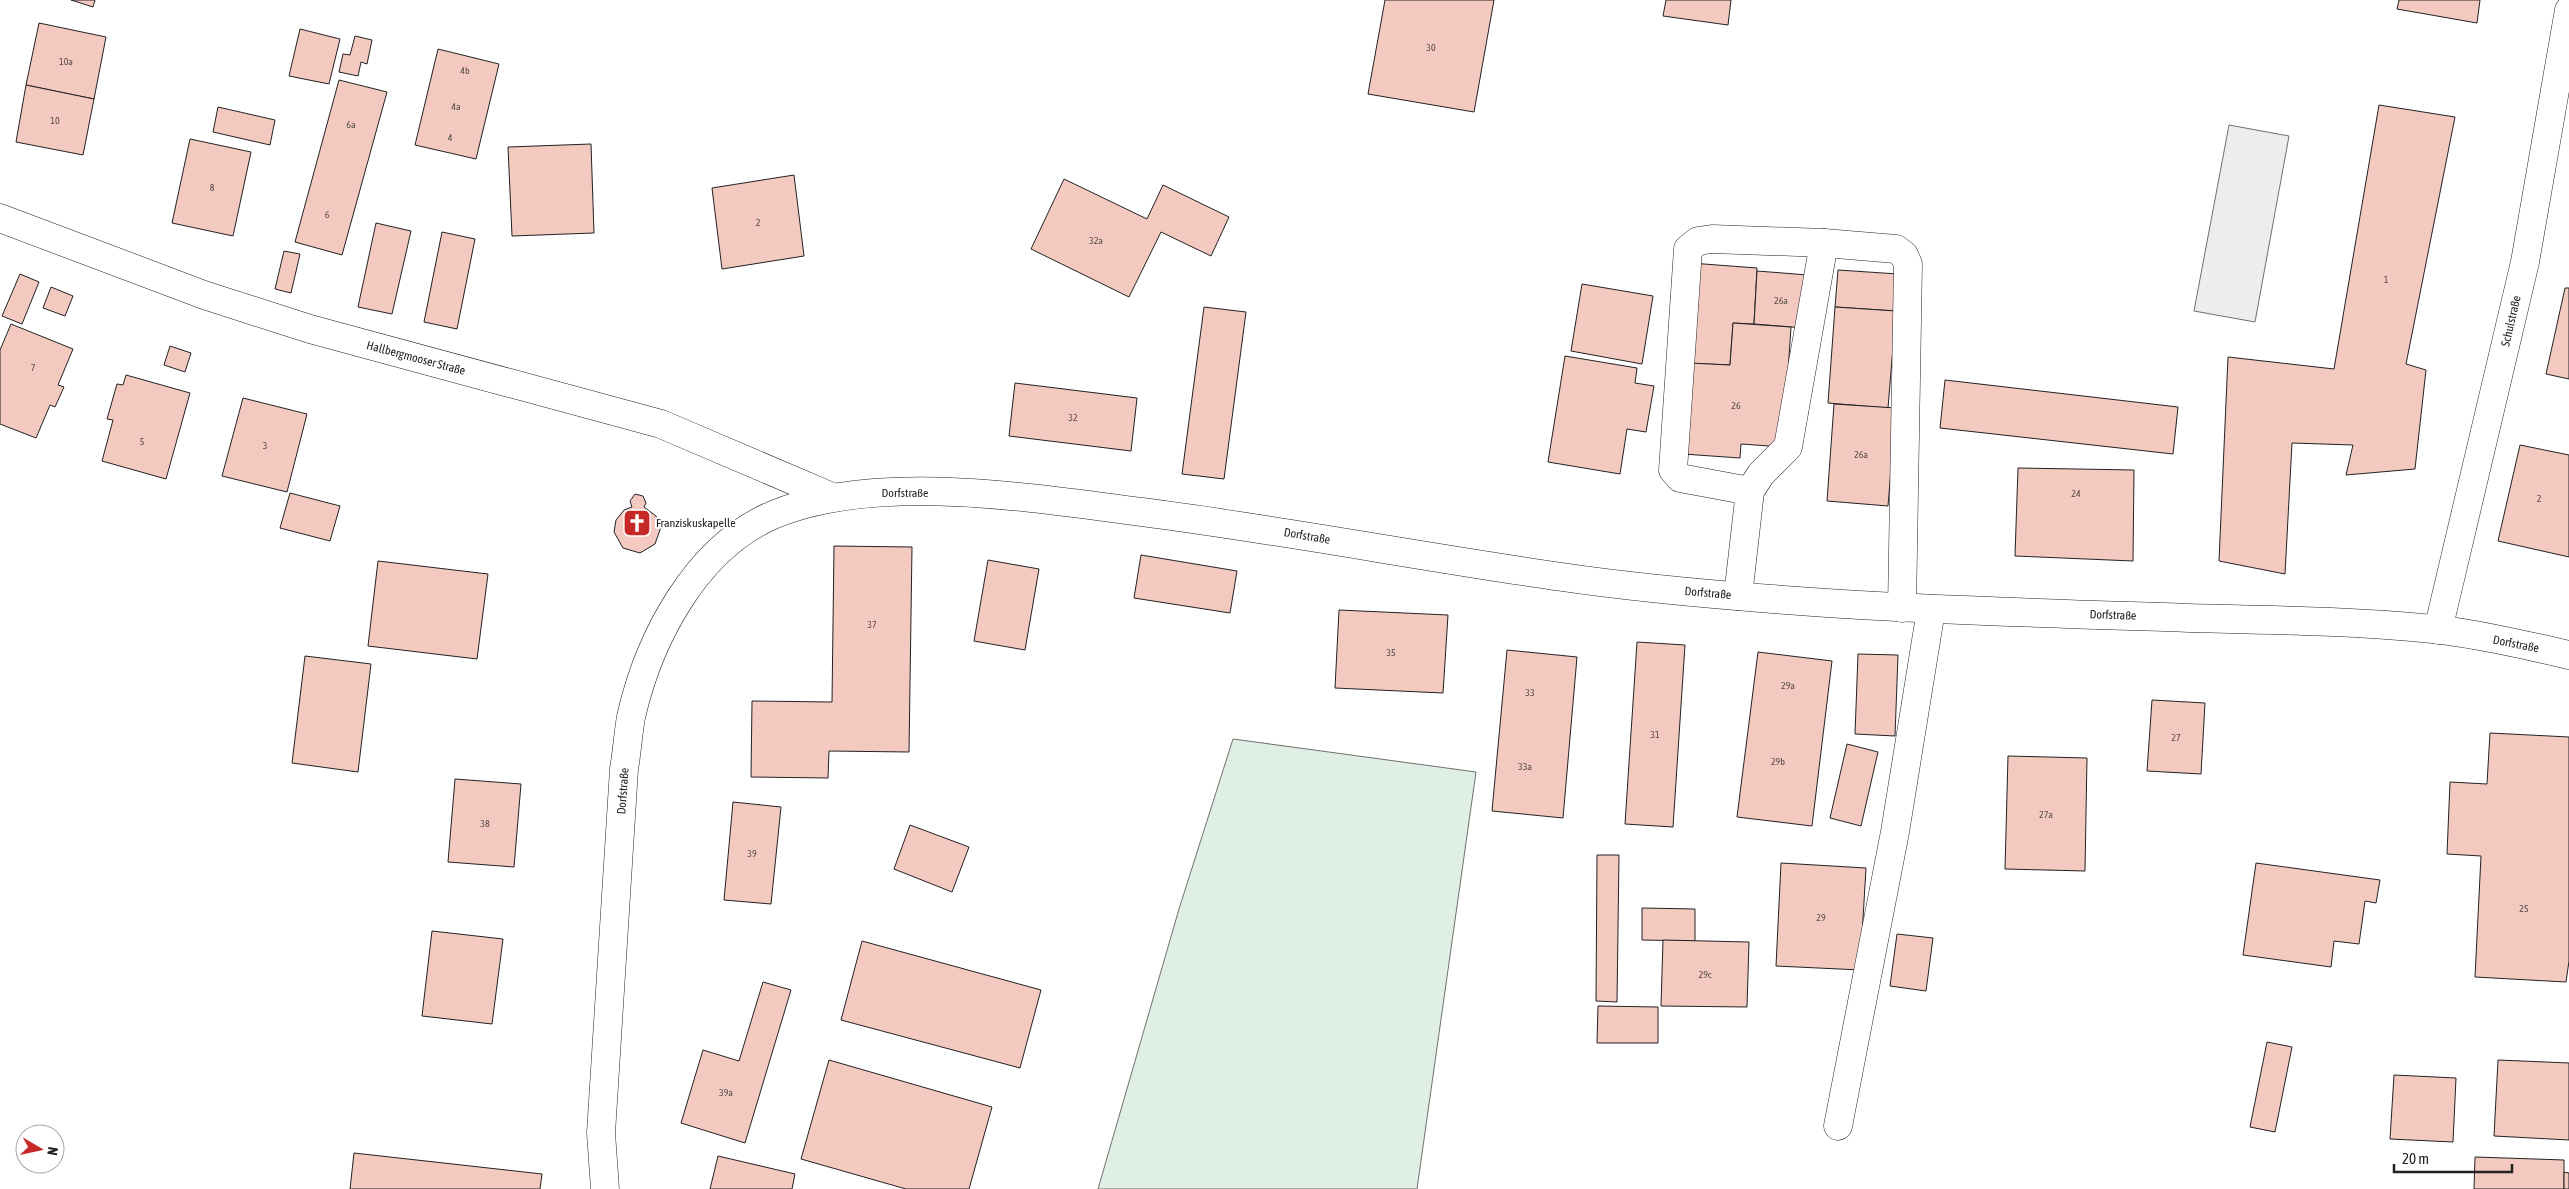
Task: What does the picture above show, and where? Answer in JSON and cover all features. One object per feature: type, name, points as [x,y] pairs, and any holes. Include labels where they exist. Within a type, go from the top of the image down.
[{"type":"street","name":"Schulstraße","points":[[2438,630],[2525,262],[2569,10]]},
{"type":"street","name":"Hallbergmooser Straße","points":[[0,218],[194,291],[302,326],[661,424],[832,497]]},
{"type":"street","points":[[1750,491],[1680,478],[1672,470],[1688,249],[1698,241],[1712,239],[1824,243],[1896,249],[1904,254],[1908,264],[1902,608]]},
{"type":"street","points":[[1738,596],[1750,491],[1761,474],[1788,448],[1824,243]]},
{"type":"street","name":"Dorfstraße","points":[[605,1189],[601,1133],[624,769],[632,716],[652,656],[672,610],[708,560],[732,539],[769,516],[832,497],[897,491],[1000,496],[1079,504],[1258,527],[1561,577],[1738,596],[1931,610],[2297,621],[2438,630],[2569,655]]},
{"type":"street","points":[[1838,1126],[1895,832],[1931,610]]},
{"type":"green space","points":[[1233,739],[1476,772],[1417,1189],[1098,1189],[1179,909]]},
{"type":"shaded area","points":[[2229,125],[2289,136],[2255,322],[2194,311]]},
{"type":"building","points":[[71,0],[95,0],[93,7]]},
{"type":"building","points":[[1385,0],[1494,0],[1474,112],[1368,94]]},
{"type":"building","points":[[1666,0],[1731,0],[1728,25],[1663,16]]},
{"type":"building","points":[[2399,0],[2480,0],[2477,23],[2397,9]]},
{"type":"building","points":[[39,23],[106,37],[94,99],[26,85]]},
{"type":"building","points":[[300,29],[340,39],[329,84],[289,76]]},
{"type":"building","points":[[355,36],[372,40],[367,64],[361,62],[358,76],[339,72],[343,54],[350,55]]},
{"type":"building","points":[[438,49],[499,64],[476,159],[415,145]]},
{"type":"building","points":[[339,80],[387,92],[342,255],[295,242]]},
{"type":"building","points":[[26,85],[94,99],[83,155],[16,142]]},
{"type":"building","points":[[2379,105],[2455,117],[2406,364],[2426,370],[2415,469],[2346,475],[2353,445],[2292,443],[2285,574],[2219,561],[2228,357],[2334,369]]},
{"type":"building","points":[[218,107],[275,120],[270,145],[213,132]]},
{"type":"building","points":[[190,139],[251,152],[233,236],[172,223]]},
{"type":"building","points":[[591,144],[594,233],[512,236],[508,147]]},
{"type":"building","points":[[794,175],[804,256],[722,269],[712,188]]},
{"type":"building","points":[[1064,179],[1147,219],[1163,185],[1229,217],[1211,256],[1161,232],[1129,297],[1031,249]]},
{"type":"building","points":[[376,223],[411,231],[392,314],[358,307]]},
{"type":"building","points":[[442,232],[475,239],[457,329],[424,322]]},
{"type":"building","points":[[284,251],[300,254],[291,293],[275,289]]},
{"type":"building","points":[[1691,263],[1757,268],[1754,324],[1733,323],[1730,365],[1685,363]]},
{"type":"building","points":[[1838,270],[1898,274],[1896,311],[1835,307]]},
{"type":"building","points":[[1757,271],[1808,275],[1804,328],[1754,324]]},
{"type":"building","points":[[20,274],[39,282],[22,324],[2,316]]},
{"type":"building","points":[[1582,284],[1653,296],[1642,364],[1571,351]]},
{"type":"building","points":[[51,287],[73,296],[65,316],[43,308]]},
{"type":"building","points":[[2565,288],[2569,288],[2569,379],[2546,374]]},
{"type":"building","points":[[1204,307],[1246,312],[1224,479],[1182,474]]},
{"type":"building","points":[[1835,307],[1896,311],[1888,408],[1828,403]]},
{"type":"building","points":[[1733,323],[1791,327],[1783,447],[1741,444],[1740,458],[1683,454],[1689,363],[1730,365]]},
{"type":"building","points":[[11,324],[73,349],[58,385],[64,387],[55,407],[50,405],[36,438],[0,424],[0,350]]},
{"type":"building","points":[[170,346],[191,353],[185,372],[164,365]]},
{"type":"building","points":[[1565,356],[1637,368],[1635,383],[1654,386],[1646,432],[1627,429],[1620,474],[1548,462]]},
{"type":"building","points":[[126,375],[190,393],[166,479],[102,461],[113,420],[107,419],[117,384],[123,385]]},
{"type":"building","points":[[1945,380],[2178,407],[2173,454],[1940,428]]},
{"type":"building","points":[[1015,383],[1137,398],[1131,451],[1009,436]]},
{"type":"building","points":[[243,398],[307,414],[287,492],[222,476]]},
{"type":"building","points":[[1834,404],[1896,408],[1888,506],[1827,501]]},
{"type":"building","points":[[2520,445],[2569,455],[2569,557],[2498,541]]},
{"type":"building","points":[[2018,468],[2134,470],[2133,561],[2015,556]]},
{"type":"building","points":[[290,493],[340,506],[330,541],[280,528]]},
{"type":"building","name":"Franziskuskapelle","points":[[635,494],[643,496],[646,503],[644,507],[656,516],[661,527],[655,544],[640,553],[623,548],[614,532],[616,520],[624,510],[632,507],[630,501]]},
{"type":"building","points":[[834,546],[912,547],[909,752],[829,751],[828,778],[751,777],[752,701],[832,702]]},
{"type":"building","points":[[1141,555],[1237,571],[1230,613],[1134,598]]},
{"type":"building","points":[[988,560],[1039,569],[1025,650],[974,641]]},
{"type":"building","points":[[378,561],[488,574],[477,659],[368,646]]},
{"type":"building","points":[[1339,610],[1448,615],[1443,693],[1335,688]]},
{"type":"building","points":[[1637,642],[1685,645],[1673,827],[1625,824]]},
{"type":"building","points":[[1507,650],[1577,657],[1563,818],[1492,811]]},
{"type":"building","points":[[1758,652],[1832,661],[1812,826],[1737,817]]},
{"type":"building","points":[[1858,654],[1898,655],[1895,736],[1855,734]]},
{"type":"building","points":[[305,656],[371,664],[358,772],[292,763]]},
{"type":"building","points":[[2152,700],[2205,703],[2201,774],[2147,771]]},
{"type":"building","points":[[2490,733],[2569,737],[2569,961],[2566,982],[2475,977],[2481,856],[2447,854],[2450,782],[2487,784]]},
{"type":"building","points":[[1847,744],[1878,752],[1861,826],[1830,818]]},
{"type":"building","points":[[2008,756],[2087,758],[2085,871],[2005,869]]},
{"type":"building","points":[[455,779],[521,784],[514,867],[448,862]]},
{"type":"building","points":[[733,802],[781,807],[771,904],[724,900]]},
{"type":"building","points":[[910,825],[969,847],[952,892],[894,869]]},
{"type":"building","points":[[1597,855],[1619,855],[1617,1002],[1596,1001]]},
{"type":"building","points":[[1781,863],[1866,868],[1860,970],[1776,966]]},
{"type":"building","points":[[2256,863],[2380,880],[2376,903],[2365,901],[2359,944],[2334,941],[2331,967],[2243,955]]},
{"type":"building","points":[[1642,908],[1695,909],[1695,941],[1642,940]]},
{"type":"building","points":[[432,931],[503,939],[492,1024],[422,1016]]},
{"type":"building","points":[[1897,934],[1933,938],[1926,991],[1890,986]]},
{"type":"building","points":[[1663,940],[1749,942],[1747,1007],[1661,1006]]},
{"type":"building","points":[[862,941],[1041,990],[1020,1068],[841,1020]]},
{"type":"building","points":[[763,982],[791,990],[745,1143],[681,1123],[703,1050],[739,1061]]},
{"type":"building","points":[[1598,1006],[1658,1007],[1658,1043],[1597,1043]]},
{"type":"building","points":[[2267,1042],[2292,1047],[2275,1132],[2250,1127]]},
{"type":"building","points":[[829,1060],[992,1107],[969,1189],[906,1189],[801,1159]]},
{"type":"building","points":[[2498,1060],[2569,1063],[2569,1140],[2494,1136]]},
{"type":"building","points":[[2394,1075],[2456,1078],[2453,1142],[2390,1139]]},
{"type":"building","points":[[354,1153],[542,1174],[540,1189],[350,1189]]},
{"type":"building","points":[[718,1156],[795,1174],[792,1189],[710,1189]]},
{"type":"building","points":[[2475,1157],[2564,1160],[2564,1189],[2474,1189]]},
{"type":"building","points":[[2564,1172],[2569,1173],[2569,1189],[2564,1189]]},
{"type":"place","name":"Franziskuskapelle","points":[[637,523]]}]
